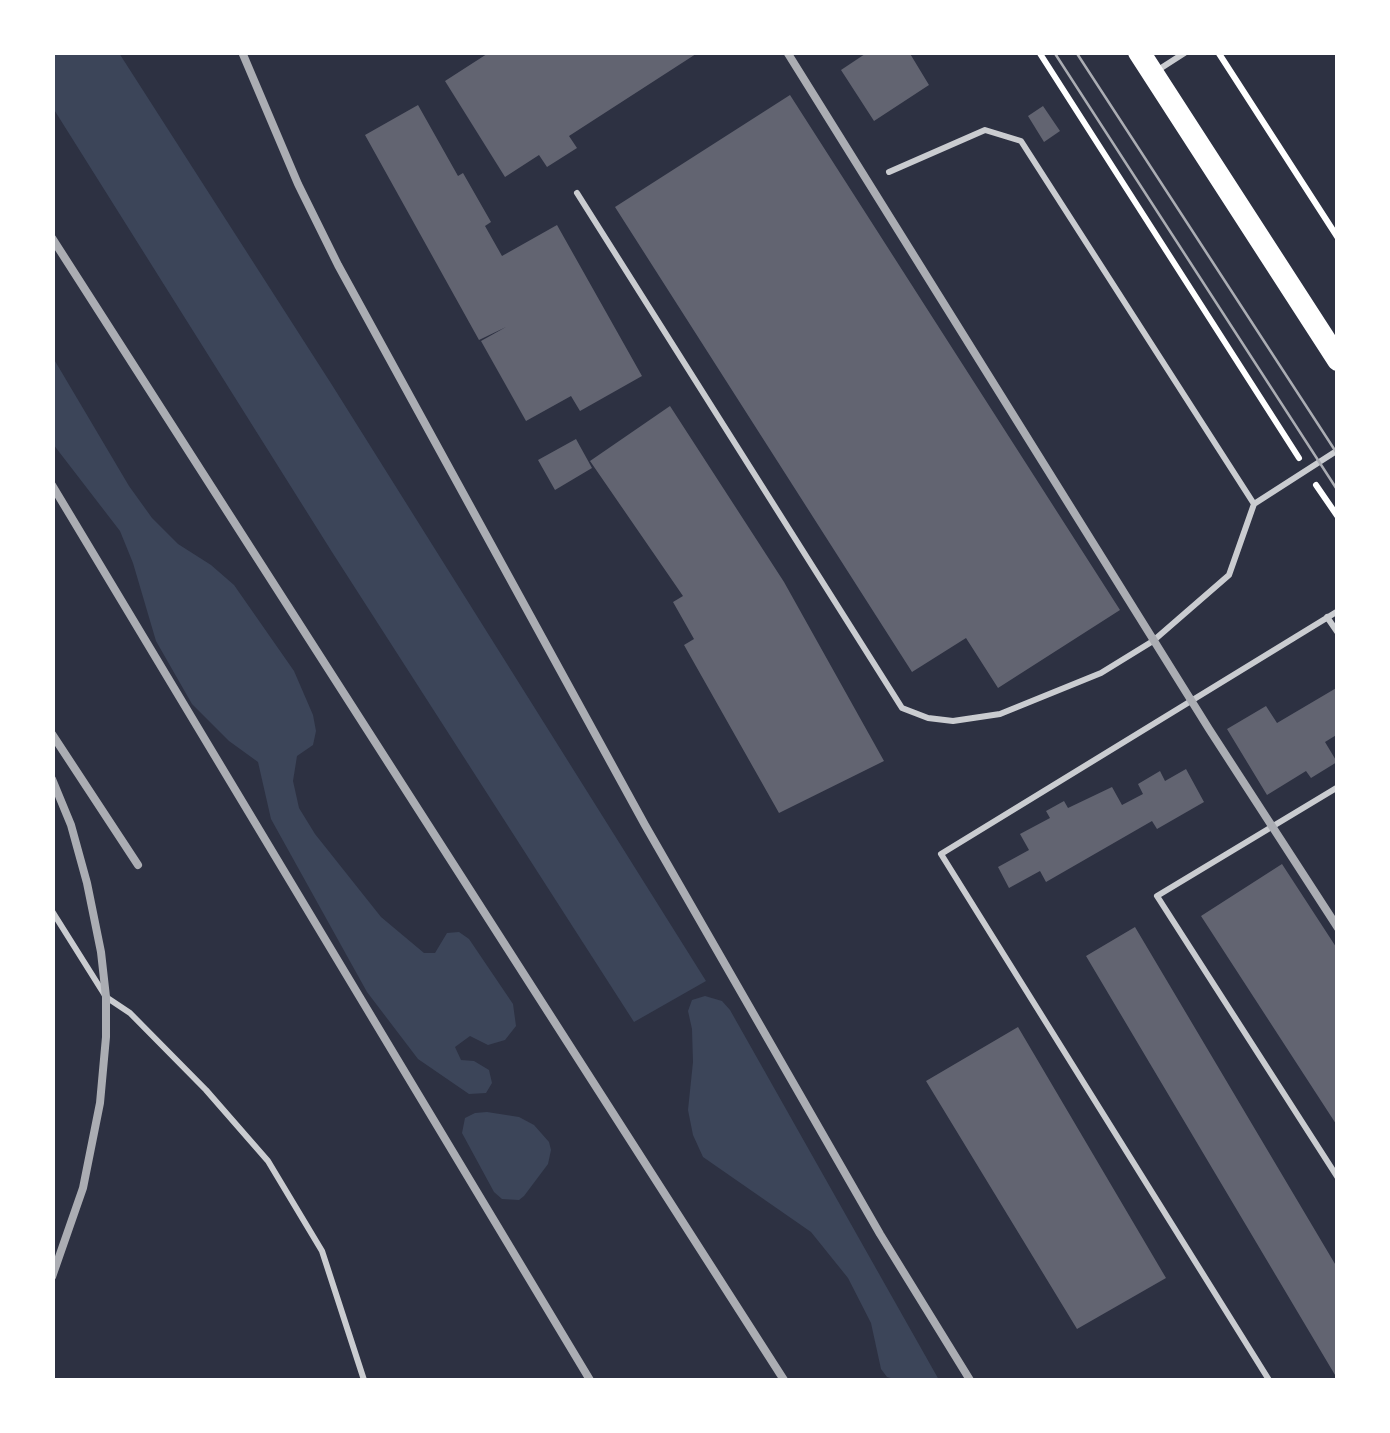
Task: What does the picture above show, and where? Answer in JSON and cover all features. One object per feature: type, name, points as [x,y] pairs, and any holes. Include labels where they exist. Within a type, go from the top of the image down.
[{"type":"main road","points":[[1140,52],[1338,360]]},
{"type":"lane","points":[[1153,74],[1186,52]]},
{"type":"lane","points":[[888,172],[985,130],[1021,140],[1254,504]]},
{"type":"lane","points":[[577,192],[902,708],[928,718],[953,721],[1000,714],[1101,674],[1153,640],[1229,575],[1254,504],[1338,450]]},
{"type":"lane","points":[[1268,1380],[941,854],[1338,611]]},
{"type":"lane","points":[[1328,617],[1338,632]]},
{"type":"lane","points":[[1338,787],[1157,896],[1338,1178]]},
{"type":"lane","points":[[52,911],[106,997],[130,1013],[206,1090],[268,1161],[322,1252],[364,1380]]},
{"type":"path","points":[[1039,52],[1338,517]]},
{"type":"path","points":[[1218,52],[1338,238]]},
{"type":"shaded area","points":[[53,52],[119,53],[706,981],[634,1022],[53,108]]},
{"type":"shaded area","points":[[52,356],[152,518],[178,544],[234,585],[294,671],[316,731],[313,745],[297,756],[293,781],[299,808],[315,834],[381,917],[424,953],[435,953],[447,933],[459,932],[469,939],[513,1004],[516,1026],[505,1040],[488,1045],[470,1036],[455,1047],[461,1060],[474,1061],[489,1070],[492,1083],[486,1093],[469,1094],[418,1059],[367,992],[271,819],[258,762],[229,741],[192,704],[156,641],[120,531],[53,444]]},
{"type":"shaded area","points":[[705,996],[722,1001],[730,1010],[939,1380],[887,1377],[881,1369],[871,1323],[848,1278],[811,1232],[703,1157],[688,1110],[693,1062],[688,1011],[692,1000]]},
{"type":"shaded area","points":[[487,1112],[519,1117],[534,1125],[549,1142],[548,1164],[519,1200],[502,1199],[494,1192],[462,1133],[465,1118]]},
{"type":"building","points":[[490,52],[699,52],[569,136],[577,148],[547,167],[539,155],[505,177],[445,81]]},
{"type":"building","points":[[868,52],[909,52],[929,85],[874,121],[841,70]]},
{"type":"building","points":[[790,95],[1120,610],[998,688],[966,638],[912,672],[615,207]]},
{"type":"building","points":[[418,105],[458,176],[463,173],[491,222],[485,226],[502,256],[557,225],[642,376],[580,411],[571,396],[526,421],[481,341],[506,327],[479,340],[365,135]]},
{"type":"building","points":[[1043,106],[1060,131],[1044,142],[1028,116]]},
{"type":"building","points":[[670,406],[784,582],[884,761],[779,813],[684,645],[694,639],[673,602],[683,596],[590,461]]},
{"type":"building","points":[[576,439],[592,468],[555,490],[538,460]]},
{"type":"building","points":[[1338,687],[1338,734],[1325,742],[1337,762],[1311,778],[1306,771],[1267,795],[1227,729],[1266,706],[1277,723]]},
{"type":"building","points":[[1186,769],[1204,802],[1157,829],[1152,821],[1046,882],[1040,871],[1009,888],[998,867],[1029,850],[1020,834],[1050,818],[1046,811],[1064,801],[1068,808],[1112,787],[1122,805],[1143,794],[1138,784],[1160,771],[1165,781]]},
{"type":"building","points":[[1282,864],[1338,950],[1338,1127],[1201,916]]},
{"type":"building","points":[[1135,927],[1338,1269],[1338,1380],[1086,956]]},
{"type":"building","points":[[1018,1027],[1166,1278],[1077,1329],[926,1081]]},
{"type":"tram line","points":[[1054,52],[1338,491]]},
{"type":"tram line","points":[[1076,52],[1338,455]]},
{"type":"railway","points":[[242,52],[298,184],[338,265],[645,825],[880,1234],[970,1380]]},
{"type":"railway","points":[[787,52],[1209,729],[1338,928]]},
{"type":"railway","points":[[52,238],[784,1380]]},
{"type":"railway","points":[[52,485],[590,1380]]},
{"type":"railway","points":[[52,734],[138,865]]},
{"type":"railway","points":[[52,779],[71,825],[87,883],[106,997],[100,1103],[83,1188],[52,1277]]}]
